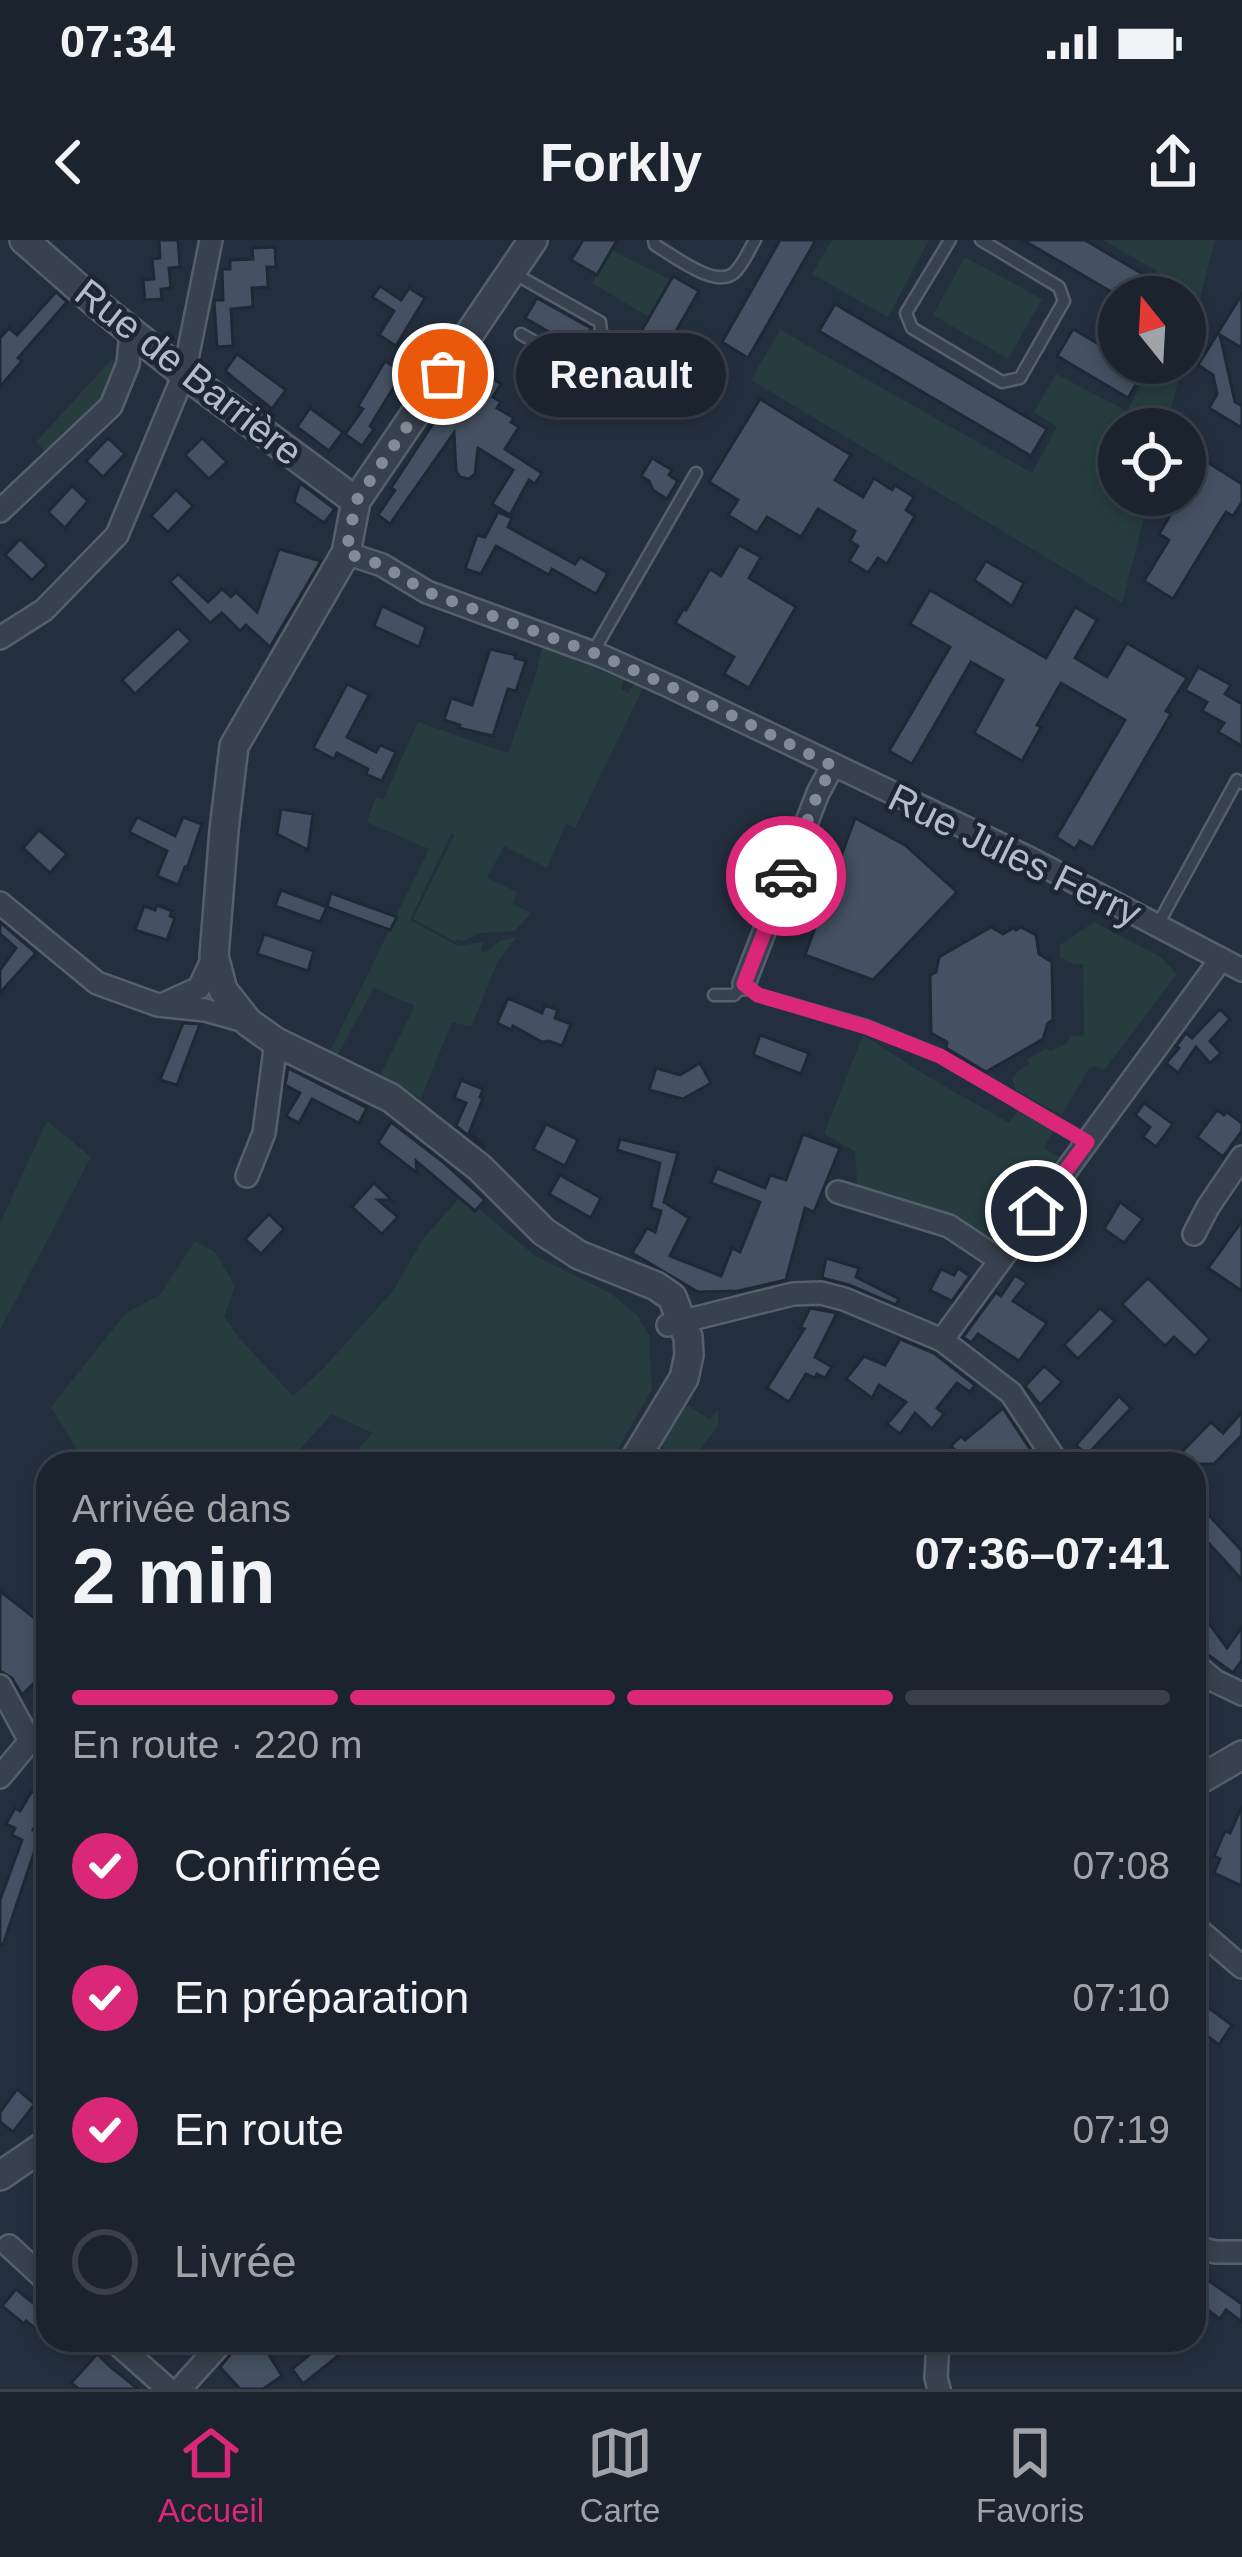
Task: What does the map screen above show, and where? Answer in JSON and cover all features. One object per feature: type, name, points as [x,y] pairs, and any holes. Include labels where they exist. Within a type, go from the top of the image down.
[{"type":"street","name":"Rue de Barrière","points":[[24,240],[184,374],[356,501]]},
{"type":"street","points":[[0,638],[44,610],[117,535],[184,374],[212,240]]},
{"type":"street","points":[[533,240],[356,501],[346,553],[234,746],[214,956],[223,990],[248,1022],[276,1042],[391,1098],[480,1168],[544,1232],[579,1256],[642,1282],[675,1323],[689,1355],[684,1378],[639,1452]]},
{"type":"street","points":[[0,511],[111,406],[128,364],[130,331]]},
{"type":"street","name":"Rue Jules Ferry","points":[[346,553],[382,565],[427,592],[592,652],[705,702],[1029,858],[1242,970]]},
{"type":"street","points":[[744,984],[818,793],[833,766]]},
{"type":"street","points":[[0,902],[98,983],[158,1005],[205,1010],[248,1022]]},
{"type":"street","points":[[158,1005],[199,988],[214,956]]},
{"type":"street","points":[[942,1340],[1221,959]]},
{"type":"street","points":[[248,1176],[264,1133],[276,1042]]},
{"type":"street","points":[[1194,1234],[1242,1157]]},
{"type":"street","points":[[838,1192],[950,1226],[1000,1260]]},
{"type":"street","points":[[675,1323],[794,1294],[844,1299],[942,1340],[1011,1393],[1050,1452]]},
{"type":"street","points":[[625,1452],[668,1379],[675,1323]]},
{"type":"street","points":[[1206,1673],[1242,1694]]},
{"type":"street","points":[[0,1686],[36,1733]]},
{"type":"street","points":[[0,1777],[36,1740]]},
{"type":"street","points":[[1206,1775],[1239,1756]]},
{"type":"street","points":[[1206,1936],[1242,1967]]},
{"type":"street","points":[[0,2176],[36,2151]]},
{"type":"street","points":[[9,2246],[36,2271]]},
{"type":"street","points":[[1206,2250],[1242,2252]]},
{"type":"street","points":[[126,2352],[168,2389]]},
{"type":"street","points":[[181,2389],[213,2352]]},
{"type":"street","points":[[937,2352],[939,2389]]},
{"type":"lane","points":[[654,240],[707,275],[725,278],[736,271],[755,240]]},
{"type":"lane","points":[[950,240],[906,313],[912,328],[1002,382],[1021,378],[1064,301],[1060,286],[981,240]]},
{"type":"lane","points":[[512,272],[600,322],[601,332],[585,362],[574,364],[521,334]]},
{"type":"lane","points":[[592,652],[696,473]]},
{"type":"lane","points":[[1157,926],[1237,780],[1242,783]]},
{"type":"lane","points":[[714,995],[734,995],[744,984],[758,995],[866,1027],[940,1056],[1087,1142]]},
{"type":"green space","points":[[832,240],[929,240],[888,317],[812,274]]},
{"type":"green space","points":[[1103,240],[1215,240],[1206,276],[1154,276],[1157,271]]},
{"type":"green space","points":[[611,250],[671,280],[649,317],[592,283]]},
{"type":"green space","points":[[965,257],[1042,299],[1008,359],[933,315]]},
{"type":"green space","points":[[780,330],[1032,473],[1057,427],[1034,412],[1056,374],[1121,408],[1098,408],[1098,516],[1145,516],[1122,603],[751,380]]},
{"type":"green space","points":[[112,359],[123,366],[108,399],[49,455],[36,442]]},
{"type":"green space","points":[[1142,384],[1178,384],[1171,408],[1129,408]]},
{"type":"green space","points":[[542,647],[624,680],[621,689],[629,693],[634,684],[643,688],[575,828],[566,824],[547,868],[504,846],[487,878],[517,892],[513,904],[531,913],[515,931],[480,933],[456,942],[413,919],[455,834],[451,834],[410,920],[458,946],[483,942],[481,951],[486,952],[516,937],[498,961],[471,1027],[452,1022],[421,1098],[380,1076],[415,1006],[374,988],[337,1056],[330,1051],[429,849],[367,822],[376,797],[383,800],[418,722],[508,753]]},
{"type":"green space","points":[[1094,922],[1162,958],[1177,974],[1104,1070],[1089,1068],[1062,1115],[1016,1090],[1012,1079],[1029,1064],[1027,1059],[1066,1044],[1071,1036],[1084,1035],[1083,964],[1060,957],[1060,945]]},
{"type":"green space","points":[[863,1035],[1009,1123],[1018,1110],[1055,1130],[1043,1148],[1059,1157],[995,1239],[950,1217],[865,1191],[857,1185],[855,1151],[824,1134]]},
{"type":"green space","points":[[47,1121],[91,1157],[0,1330],[0,1223]]},
{"type":"green space","points":[[462,1195],[534,1255],[610,1293],[636,1314],[649,1335],[652,1390],[616,1452],[356,1452],[373,1433],[332,1414],[297,1452],[78,1452],[51,1407],[126,1313],[160,1295],[195,1241],[215,1252],[235,1286],[224,1317],[293,1396],[393,1291],[423,1239]]},
{"type":"green space","points":[[688,1405],[710,1420],[718,1409],[718,1426],[698,1452],[668,1452],[662,1447]]},
{"type":"building","points":[[159,240],[178,240],[180,267],[169,268],[171,288],[161,289],[162,299],[145,300],[143,280],[154,279],[152,259],[160,258]]},
{"type":"building","points":[[583,240],[617,240],[597,275],[571,260]]},
{"type":"building","points":[[780,240],[816,240],[748,358],[722,342]]},
{"type":"building","points":[[1023,240],[1085,240],[1143,274],[1098,276],[1098,284]]},
{"type":"building","points":[[275,247],[276,267],[267,267],[268,287],[252,288],[253,307],[231,309],[233,346],[217,347],[214,300],[223,300],[222,269],[230,269],[230,260],[253,259],[252,248]]},
{"type":"building","points":[[673,276],[699,291],[638,397],[612,382]]},
{"type":"building","points":[[380,286],[401,300],[409,288],[425,298],[396,346],[379,335],[394,311],[372,297]]},
{"type":"building","points":[[56,292],[67,302],[18,358],[22,361],[0,387],[0,338],[9,328],[17,335]]},
{"type":"building","points":[[1242,294],[1242,348],[1220,335],[1235,402],[1242,406],[1242,428],[1209,408],[1217,394],[1213,375],[1206,370],[1206,352]]},
{"type":"building","points":[[537,298],[591,328],[580,350],[525,318]]},
{"type":"building","points":[[835,304],[1047,429],[1031,456],[819,331]]},
{"type":"building","points":[[1073,329],[1098,344],[1098,380],[1057,356]]},
{"type":"building","points":[[237,354],[286,390],[272,409],[225,371]]},
{"type":"building","points":[[385,361],[403,372],[362,446],[345,434],[363,409],[358,406]]},
{"type":"building","points":[[471,365],[501,384],[493,397],[501,402],[497,408],[519,427],[505,449],[542,473],[535,484],[529,480],[510,515],[492,504],[513,470],[478,448],[475,474],[469,479],[460,477],[454,433],[390,524],[378,515],[395,490],[391,488]]},
{"type":"building","points":[[1104,384],[1136,384],[1128,398]]},
{"type":"building","points":[[760,399],[851,455],[835,480],[863,497],[874,478],[914,497],[906,510],[915,516],[887,564],[878,558],[868,573],[849,561],[858,546],[850,541],[855,531],[818,509],[801,537],[767,517],[757,533],[728,515],[738,500],[709,482]]},
{"type":"building","points":[[310,408],[343,432],[329,451],[297,427]]},
{"type":"building","points":[[108,438],[125,454],[103,477],[86,461]]},
{"type":"building","points":[[202,438],[227,462],[209,479],[185,455]]},
{"type":"building","points":[[652,458],[672,470],[669,475],[678,481],[667,499],[641,476]]},
{"type":"building","points":[[1206,461],[1242,484],[1242,502],[1233,516],[1226,512],[1173,599],[1144,581],[1169,540],[1159,534],[1170,516],[1206,516]]},
{"type":"building","points":[[300,483],[335,509],[324,523],[294,502]]},
{"type":"building","points":[[72,486],[88,501],[65,528],[48,512]]},
{"type":"building","points":[[176,490],[193,506],[168,532],[151,516]]},
{"type":"building","points":[[498,512],[512,518],[508,527],[575,564],[580,557],[608,573],[596,594],[496,546],[481,574],[465,569],[477,535],[485,537]]},
{"type":"building","points":[[20,539],[47,565],[32,580],[5,555]]},
{"type":"building","points":[[739,545],[761,557],[749,578],[796,607],[749,688],[724,674],[734,657],[675,623],[710,569],[721,576]]},
{"type":"building","points":[[279,549],[321,561],[270,647],[246,625],[240,631],[222,613],[210,623],[170,582],[178,574],[208,602],[222,589],[231,597],[236,592],[257,612]]},
{"type":"building","points":[[986,561],[1024,583],[1012,606],[974,580]]},
{"type":"building","points":[[930,590],[1046,658],[1075,607],[1097,620],[1075,658],[1107,677],[1127,643],[1187,678],[1093,848],[1080,841],[1075,849],[1056,837],[1125,720],[1061,683],[1022,761],[974,733],[1003,680],[971,662],[912,764],[889,751],[950,647],[910,624]]},
{"type":"building","points":[[382,606],[426,627],[419,647],[374,626]]},
{"type":"building","points":[[178,628],[191,641],[135,694],[122,680]]},
{"type":"building","points":[[490,649],[526,661],[516,691],[508,689],[493,736],[444,720],[451,698],[472,705]]},
{"type":"building","points":[[1198,667],[1231,685],[1225,694],[1242,704],[1242,746],[1218,732],[1224,723],[1202,711],[1207,702],[1185,690]]},
{"type":"building","points":[[347,684],[369,695],[347,737],[376,752],[380,745],[396,752],[382,781],[337,753],[334,759],[313,748]]},
{"type":"building","points":[[281,809],[313,814],[308,850],[277,834]]},
{"type":"building","points":[[137,817],[175,836],[183,817],[202,824],[178,885],[157,876],[167,851],[129,832]]},
{"type":"building","points":[[855,818],[905,845],[957,892],[873,980],[805,955]]},
{"type":"building","points":[[39,830],[67,854],[50,873],[23,848]]},
{"type":"building","points":[[281,890],[327,907],[320,922],[275,906]]},
{"type":"building","points":[[331,893],[397,917],[390,930],[327,907]]},
{"type":"building","points":[[157,905],[172,911],[170,916],[175,918],[167,940],[135,930],[144,906],[155,910]]},
{"type":"building","points":[[0,922],[36,953],[0,993],[0,970],[16,948],[0,934]]},
{"type":"building","points":[[991,927],[1003,934],[1021,927],[1036,935],[1039,954],[1052,962],[1053,1020],[1043,1039],[986,1072],[931,1033],[930,975],[936,972],[939,957]]},
{"type":"building","points":[[264,934],[314,951],[308,971],[257,954]]},
{"type":"building","points":[[508,998],[542,1013],[545,1005],[558,1010],[555,1018],[571,1024],[562,1046],[497,1023]]},
{"type":"building","points":[[1220,1009],[1230,1019],[1210,1041],[1221,1053],[1210,1063],[1196,1047],[1178,1073],[1166,1063],[1176,1046],[1186,1033],[1192,1038]]},
{"type":"building","points":[[183,1023],[200,1024],[177,1085],[160,1080]]},
{"type":"building","points":[[760,1035],[809,1053],[801,1074],[753,1055]]},
{"type":"building","points":[[700,1063],[711,1083],[683,1099],[649,1090],[656,1068],[680,1075]]},
{"type":"building","points":[[288,1068],[367,1108],[359,1123],[312,1099],[299,1123],[286,1116],[300,1093],[285,1085]]},
{"type":"building","points":[[461,1080],[483,1089],[469,1133],[484,1148],[456,1126],[466,1103],[454,1098]]},
{"type":"building","points":[[1144,1103],[1173,1124],[1156,1147],[1143,1137],[1150,1127],[1135,1115]]},
{"type":"building","points":[[1217,1110],[1242,1123],[1242,1131],[1223,1157],[1197,1137]]},
{"type":"building","points":[[391,1122],[485,1200],[475,1211],[416,1161],[417,1173],[378,1143]]},
{"type":"building","points":[[546,1124],[578,1140],[565,1166],[533,1149]]},
{"type":"building","points":[[803,1134],[840,1148],[814,1212],[805,1208],[786,1280],[738,1291],[698,1292],[632,1253],[647,1228],[655,1232],[661,1211],[651,1208],[660,1163],[617,1150],[620,1139],[678,1153],[664,1202],[689,1218],[670,1256],[721,1276],[732,1248],[740,1252],[760,1202],[711,1183],[717,1168],[765,1188],[770,1175],[786,1180]]},
{"type":"building","points":[[560,1175],[601,1198],[591,1218],[549,1194]]},
{"type":"building","points":[[374,1183],[392,1200],[378,1200],[398,1217],[382,1234],[352,1207]]},
{"type":"building","points":[[1120,1202],[1143,1219],[1124,1243],[1104,1229]]},
{"type":"building","points":[[269,1214],[284,1229],[261,1254],[245,1239]]},
{"type":"building","points":[[1242,1221],[1242,1291],[1208,1268]]},
{"type":"building","points":[[826,1258],[859,1268],[856,1277],[899,1299],[896,1305],[822,1278]]},
{"type":"building","points":[[958,1268],[970,1276],[952,1301],[930,1290],[941,1269],[954,1275]]},
{"type":"building","points":[[1015,1275],[1027,1283],[1013,1301],[1047,1323],[1019,1361],[978,1334],[971,1343],[963,1337],[996,1292],[1001,1296]]},
{"type":"building","points":[[1148,1278],[1210,1339],[1195,1356],[1174,1337],[1165,1346],[1122,1304]]},
{"type":"building","points":[[810,1308],[837,1313],[815,1357],[832,1367],[825,1378],[806,1374],[789,1402],[767,1388],[804,1329],[800,1328]]},
{"type":"building","points":[[1100,1308],[1115,1321],[1078,1359],[1064,1345]]},
{"type":"building","points":[[900,1339],[934,1353],[975,1385],[970,1392],[957,1383],[937,1408],[944,1414],[932,1429],[915,1413],[900,1434],[887,1424],[906,1402],[879,1385],[872,1398],[846,1379],[864,1356],[885,1365]]},
{"type":"building","points":[[1044,1366],[1062,1382],[1040,1405],[1025,1386]]},
{"type":"building","points":[[1119,1396],[1131,1408],[1090,1452],[1076,1445]]},
{"type":"building","points":[[1003,1408],[1032,1452],[957,1452],[951,1446],[961,1436],[965,1440]]},
{"type":"building","points":[[1242,1412],[1242,1435],[1214,1464],[1206,1464],[1206,1452],[1182,1452],[1211,1422],[1223,1433]]},
{"type":"building","points":[[1206,1512],[1242,1551],[1242,1580],[1206,1540]]},
{"type":"building","points":[[0,1591],[36,1619],[36,1681],[22,1695],[12,1678],[0,1671]]},
{"type":"building","points":[[1206,1619],[1227,1648],[1242,1627],[1242,1660],[1233,1673],[1206,1653]]},
{"type":"building","points":[[32,1791],[36,1794],[36,1847],[3,1945],[0,1900],[22,1840],[6,1824],[15,1808],[20,1811]]},
{"type":"building","points":[[1242,1806],[1242,1886],[1214,1873],[1220,1859],[1214,1856]]},
{"type":"building","points":[[1206,2006],[1232,2025],[1219,2045],[1206,2035]]},
{"type":"building","points":[[17,2089],[35,2104],[13,2132],[0,2122],[0,2112]]},
{"type":"building","points":[[1206,2279],[1242,2304],[1242,2322],[1226,2310],[1220,2319],[1206,2309]]},
{"type":"building","points":[[16,2289],[36,2305],[36,2329],[24,2324],[2,2306]]},
{"type":"building","points":[[232,2352],[267,2352],[282,2376],[263,2389],[240,2389],[220,2367]]},
{"type":"building","points":[[313,2352],[338,2356],[303,2384],[292,2369]]},
{"type":"building","points":[[97,2354],[138,2389],[79,2389],[71,2383]]},
{"type":"way so far","points":[[443,374],[356,501],[346,553],[382,565],[427,592],[602,656],[833,766],[786,876]]},
{"type":"place","name":"Renault","points":[[443,374]]},
{"type":"route","points":[[786,876],[744,984],[758,995],[866,1027],[940,1056],[1087,1142],[1036,1211]]}]
